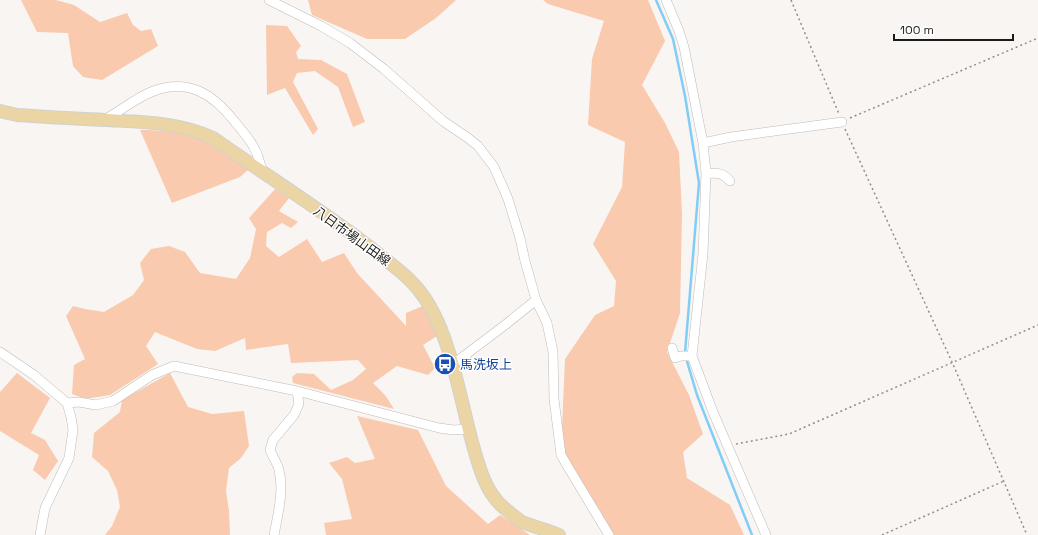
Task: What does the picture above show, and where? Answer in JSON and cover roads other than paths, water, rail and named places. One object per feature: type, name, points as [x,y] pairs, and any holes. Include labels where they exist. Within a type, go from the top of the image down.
[{"type":"main road","name":"八日市場山田線","points":[[0,111],[17,115],[163,124],[187,128],[202,133],[213,138],[350,233],[398,270],[420,291],[435,314],[452,364],[468,429],[483,477],[493,496],[502,506],[522,522],[559,535]]},
{"type":"street","points":[[270,0],[321,26],[350,44],[384,69],[444,120],[478,146],[494,167],[508,199],[536,300],[547,324],[553,352],[554,399],[561,455],[609,535]]},
{"type":"street","points":[[666,0],[684,47],[703,143],[706,174],[702,254],[692,356],[713,412],[766,535]]},
{"type":"street","points":[[104,120],[151,93],[175,87],[188,87],[202,92],[216,101],[231,117],[255,147],[262,172]]},
{"type":"street","points":[[703,143],[731,137],[842,122]]},
{"type":"street","points":[[706,174],[718,173],[724,175],[730,181]]},
{"type":"street","points":[[452,364],[536,300]]},
{"type":"street","points":[[672,348],[674,358],[681,356],[692,356]]},
{"type":"street","points":[[0,352],[34,376],[67,403],[74,430],[69,458],[45,508],[40,535]]},
{"type":"street","points":[[67,403],[79,402],[96,405],[113,400],[152,375],[174,366],[297,391],[439,428],[468,429]]},
{"type":"street","points":[[274,535],[282,484],[278,468],[270,450],[273,440],[294,415],[299,404],[297,391]]},
{"type":"waterway","points":[[656,0],[673,39],[685,96],[699,183],[685,353]]},
{"type":"waterway","points":[[686,358],[697,395],[752,535]]},
{"type":"place","name":"馬洗坂上","points":[[445,364]]}]
